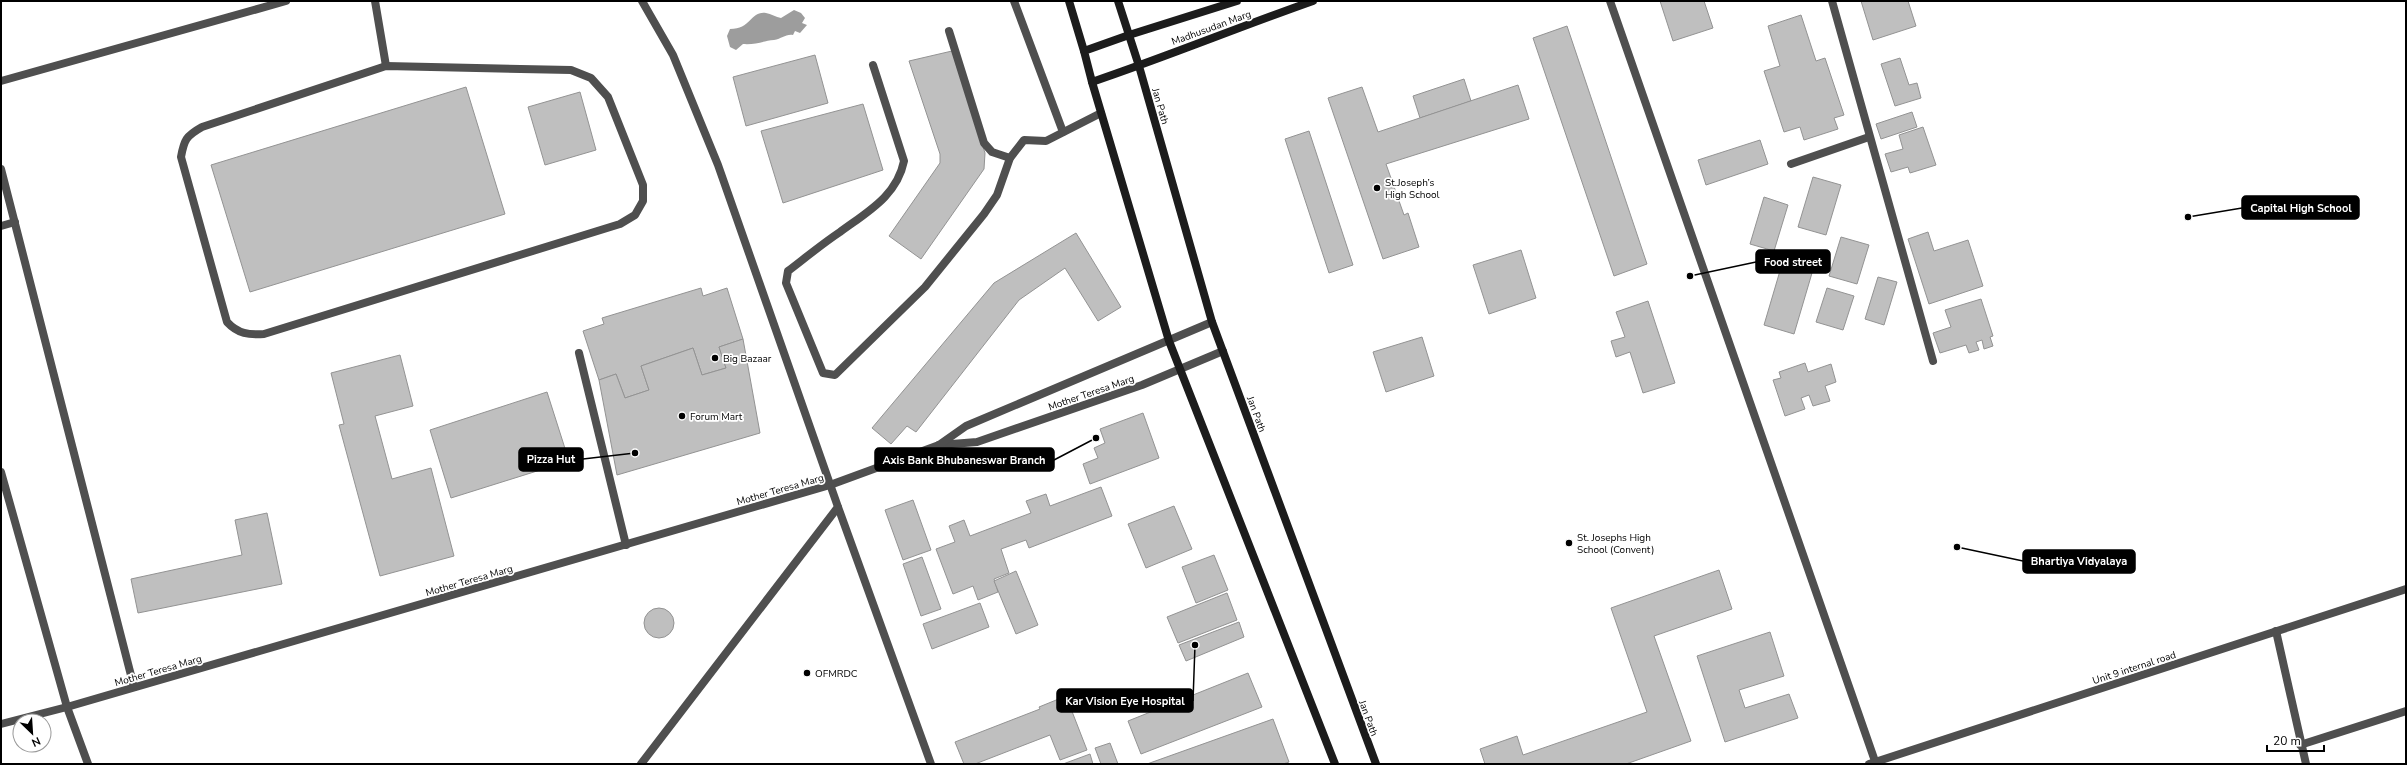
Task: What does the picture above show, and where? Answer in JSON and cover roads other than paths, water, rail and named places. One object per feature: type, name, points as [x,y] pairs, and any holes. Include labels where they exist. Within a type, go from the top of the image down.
[{"type":"main road","points":[[1069,1],[1169,341],[1335,764]]},
{"type":"main road","points":[[1118,1],[1130,35]]},
{"type":"main road","name":"Madhusudan Marg","points":[[1084,52],[1130,35],[1237,1]]},
{"type":"main road","name":"Madhusudan Marg","points":[[1092,82],[1313,1]]},
{"type":"main road","name":"Jan Path","points":[[1130,35],[1212,322],[1376,764]]},
{"type":"street","points":[[1,81],[286,1]]},
{"type":"street","points":[[375,1],[386,66]]},
{"type":"street","points":[[642,1],[673,55],[718,165],[830,485],[931,764]]},
{"type":"street","points":[[1014,1],[1063,132]]},
{"type":"street","points":[[1610,1],[1873,763]]},
{"type":"street","points":[[1832,1],[1933,361]]},
{"type":"street","points":[[950,31],[984,143],[992,152],[1010,158]]},
{"type":"street","points":[[873,65],[904,161],[902,174],[895,186],[873,210],[788,271],[786,283],[823,374],[835,374],[925,287],[984,214],[997,195],[1010,158],[1024,140],[1046,141],[1101,113]]},
{"type":"street","points":[[386,66],[571,70],[591,78],[608,97],[643,185],[643,201],[635,215],[613,226],[264,334],[249,335],[234,330],[227,322],[181,157],[184,141],[191,133],[202,127],[386,66]]},
{"type":"street","points":[[1791,164],[1869,137]]},
{"type":"street","points":[[1,169],[134,688]]},
{"type":"street","points":[[1,226],[15,222]]},
{"type":"street","name":"Mother Teresa Marg","points":[[1,724],[134,688],[830,485],[939,445],[966,426],[1212,322]]},
{"type":"street","name":"Mother Teresa Marg","points":[[939,445],[977,442],[1142,385],[1224,351]]},
{"type":"street","points":[[578,352],[626,545]]},
{"type":"street","points":[[1,472],[67,707],[88,764]]},
{"type":"street","points":[[641,764],[838,507]]},
{"type":"street","name":"Unit 9 internal road","points":[[1873,763],[2406,589]]},
{"type":"street","points":[[2276,631],[2300,745],[2306,764]]},
{"type":"street","points":[[2300,745],[2406,711]]},
{"type":"place","name":"St.Joseph’s High School","points":[[1377,188]]},
{"type":"place","name":"Capital High School","points":[[2188,217]]},
{"type":"place","name":"Food street","points":[[1690,276]]},
{"type":"place","name":"Big Bazaar","points":[[715,358]]},
{"type":"place","name":"Forum Mart","points":[[682,416]]},
{"type":"place","name":"Axis Bank Bhubaneswar Branch","points":[[1096,438]]},
{"type":"place","name":"Pizza Hut","points":[[635,453]]},
{"type":"place","name":"St. Josephs High School (Convent)","points":[[1569,543]]},
{"type":"place","name":"Bhartiya Vidyalaya","points":[[1957,547]]},
{"type":"place","name":"Kar Vision Eye Hospital","points":[[1195,645]]},
{"type":"place","name":"OFMRDC","points":[[807,673]]}]
